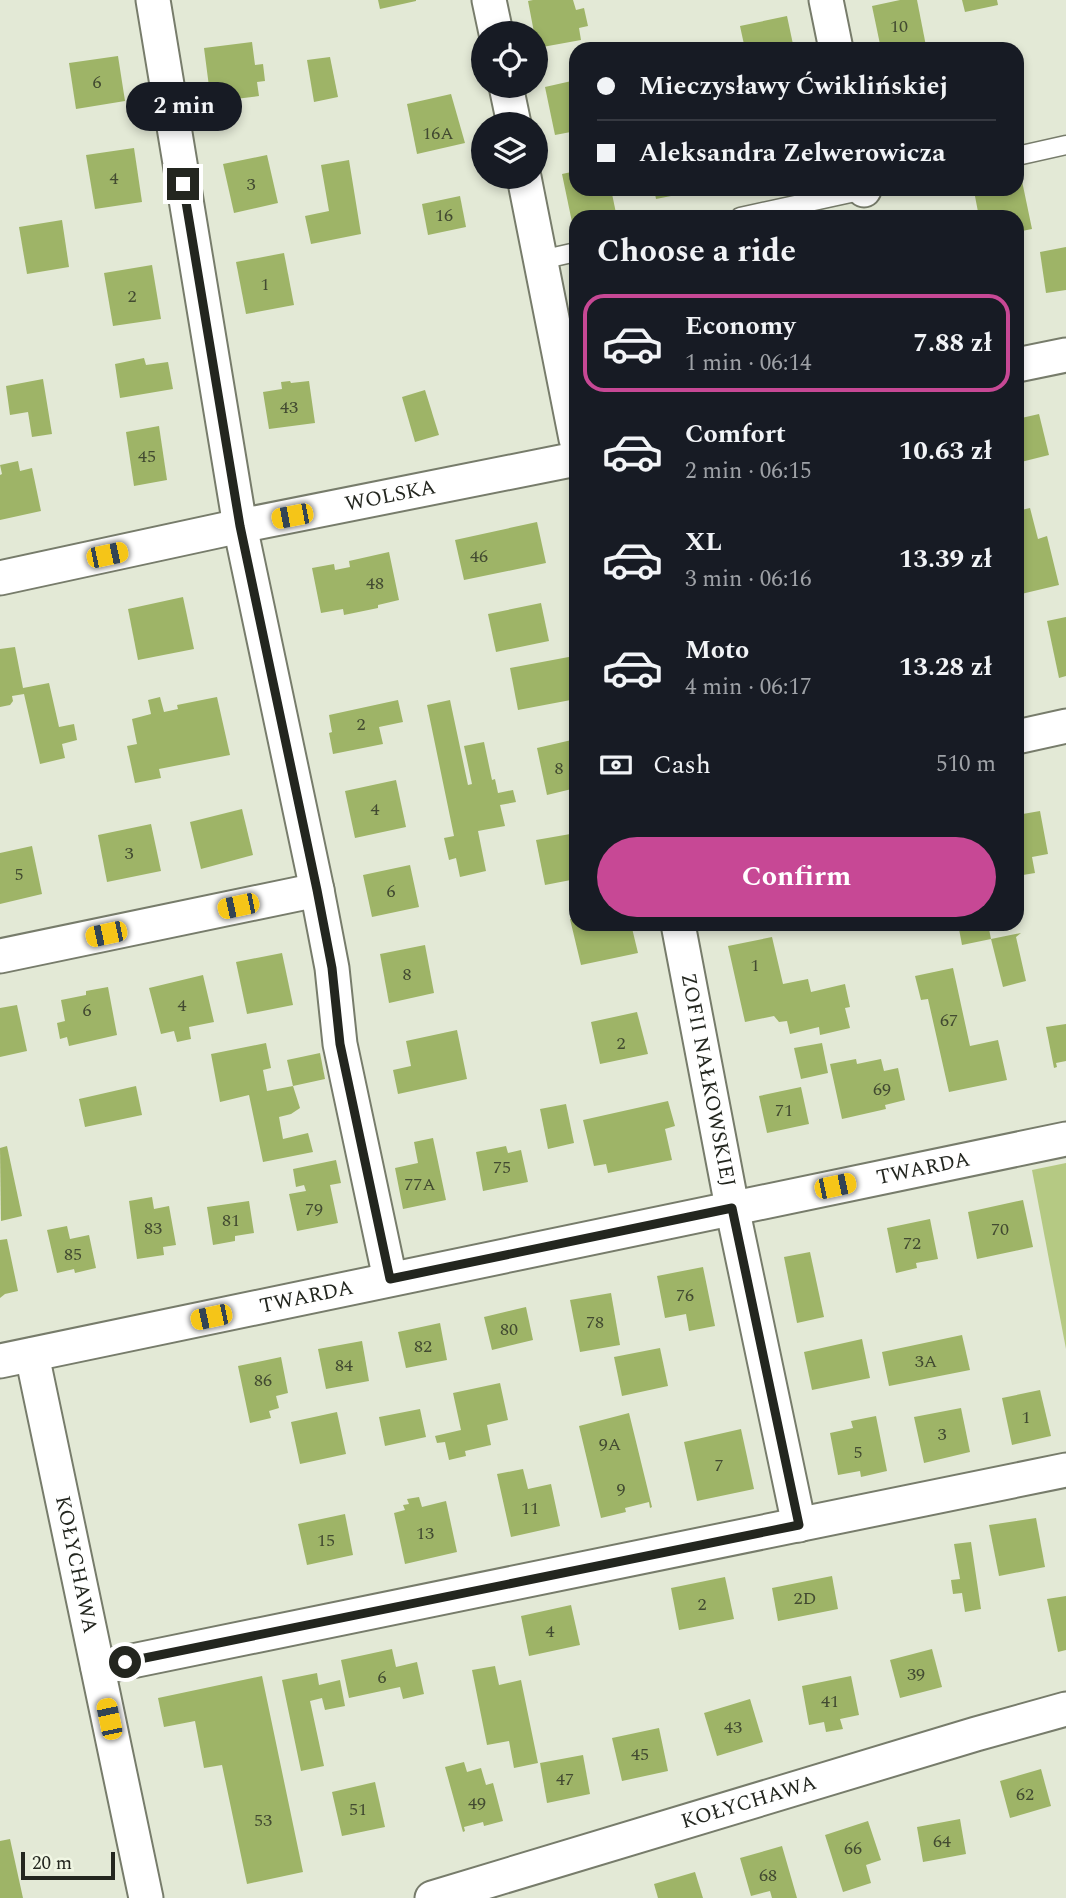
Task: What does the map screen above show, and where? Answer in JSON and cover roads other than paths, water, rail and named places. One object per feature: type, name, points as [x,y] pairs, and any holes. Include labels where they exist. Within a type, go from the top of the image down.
[{"type":"street","points":[[153,0],[240,526],[317,890],[332,968],[340,1044],[390,1279]]},
{"type":"street","points":[[489,0],[493,21]]},
{"type":"street","points":[[826,0],[835,42]]},
{"type":"street","points":[[526,189],[569,403]]},
{"type":"street","points":[[1024,364],[1066,355]]},
{"type":"street","name":"WOLSKA","points":[[0,578],[240,526],[569,460]]},
{"type":"street","points":[[1024,735],[1066,726]]},
{"type":"street","points":[[0,956],[317,890]]},
{"type":"street","name":"ZOFII NAŁKOWSKIEJ","points":[[679,931],[732,1208],[799,1525]]},
{"type":"street","name":"TWARDA","points":[[0,1361],[1066,1139]]},
{"type":"street","name":"KOŁYCHAWA","points":[[32,1355],[146,1898]]},
{"type":"street","points":[[98,1668],[1066,1470]]},
{"type":"street","name":"KOŁYCHAWA","points":[[432,1898],[1066,1709]]},
{"type":"lane","points":[[1024,154],[1066,145]]},
{"type":"lane","points":[[772,210],[834,196]]},
{"type":"lane","points":[[541,260],[569,254]]}]
